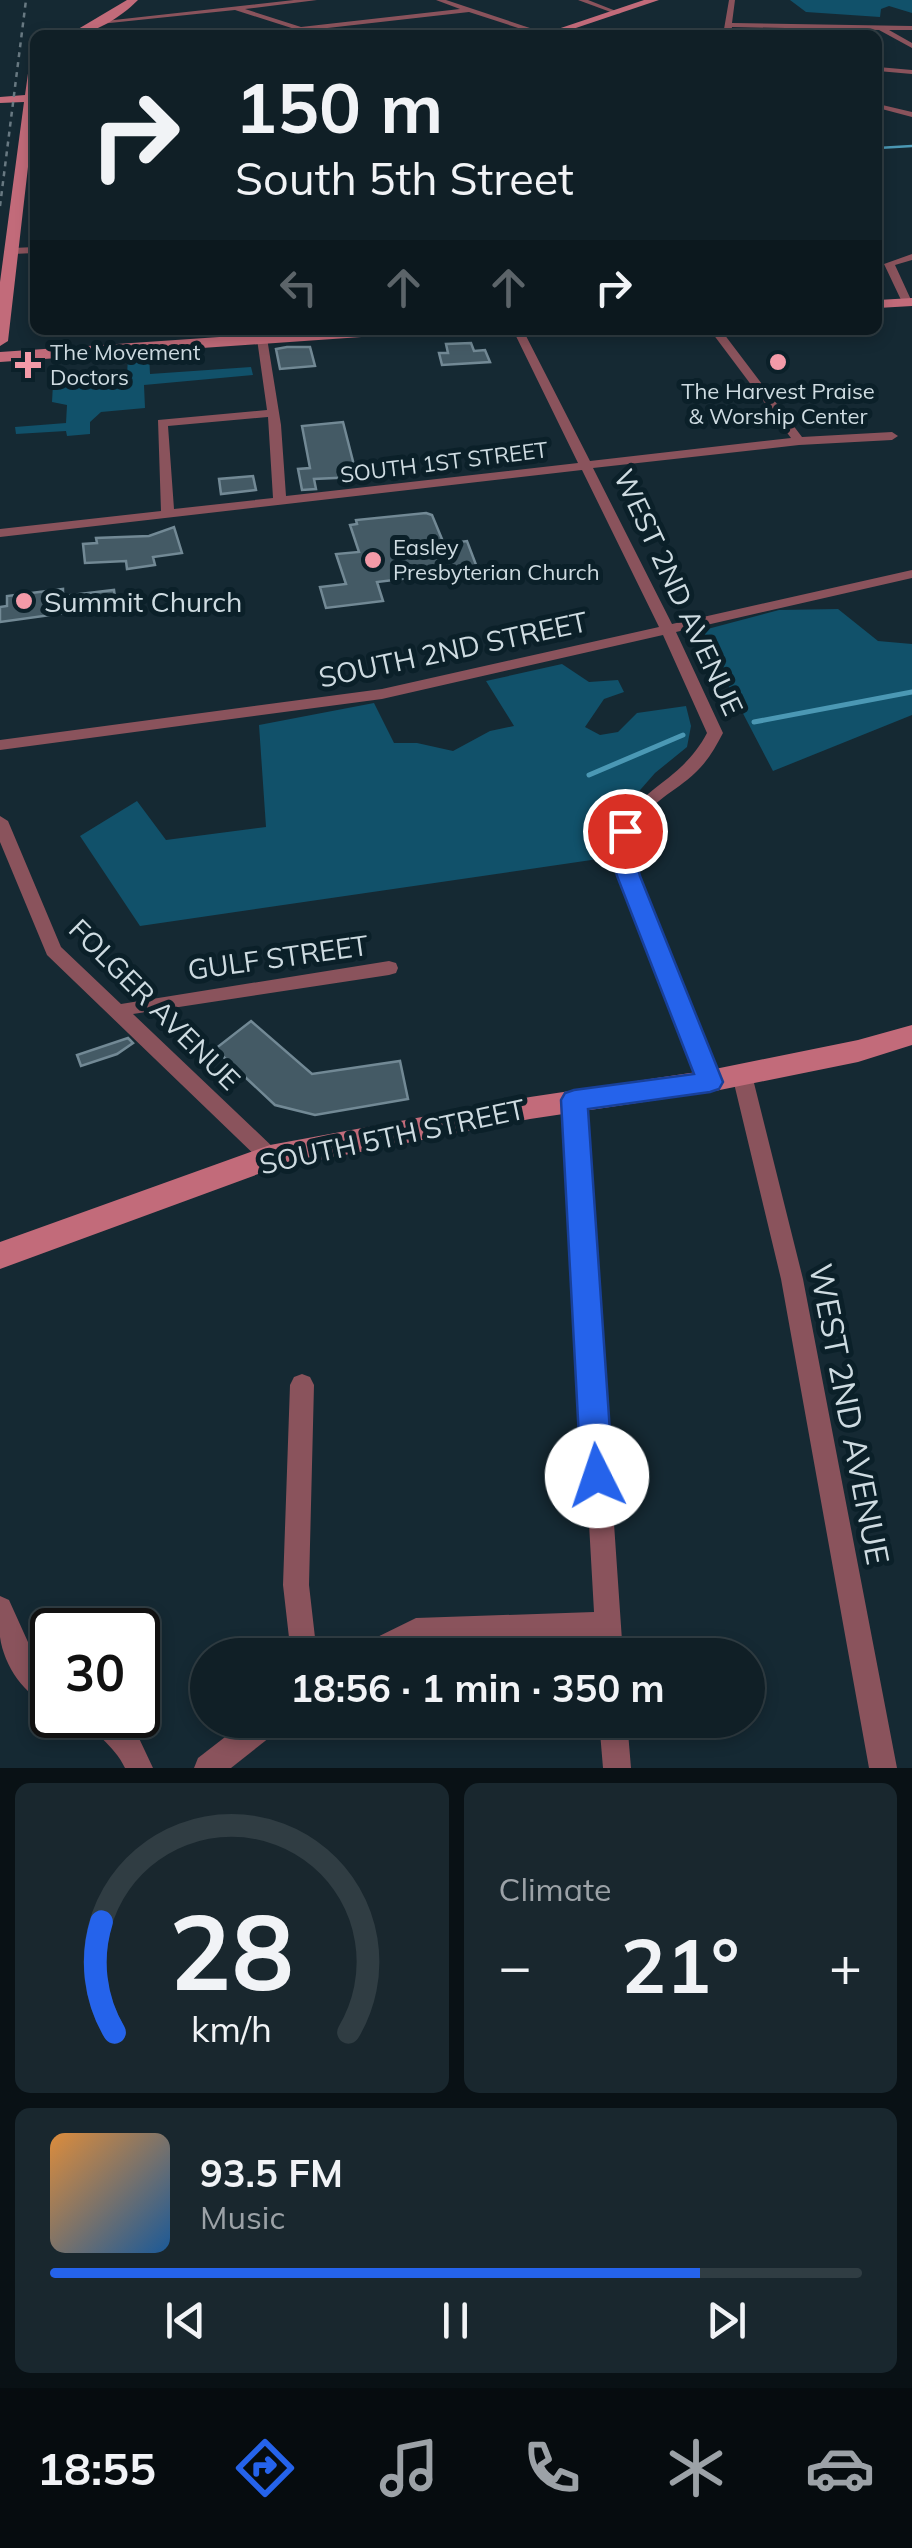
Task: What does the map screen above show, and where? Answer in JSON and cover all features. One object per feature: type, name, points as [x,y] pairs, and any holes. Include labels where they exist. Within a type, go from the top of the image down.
[{"type":"main road","points":[[562,30],[654,0]]},
{"type":"main road","points":[[83,30],[130,4]]},
{"type":"main road","points":[[0,100],[30,98]]},
{"type":"main road","points":[[0,341],[30,160]]},
{"type":"main road","points":[[882,304],[910,302]]},
{"type":"main road","points":[[208,342],[217,335]]},
{"type":"main road","points":[[0,357],[208,342],[250,335]]},
{"type":"main road","name":"SOUTH 5TH STREET","points":[[0,1256],[270,1157],[574,1100],[710,1082],[858,1051],[912,1035]]},
{"type":"street","points":[[100,22],[314,0]]},
{"type":"street","points":[[440,0],[531,30]]},
{"type":"street","points":[[580,0],[618,12]]},
{"type":"street","points":[[732,0],[728,30],[912,28]]},
{"type":"street","points":[[130,4],[148,28]]},
{"type":"street","points":[[238,8],[305,30]]},
{"type":"street","points":[[301,28],[470,10]]},
{"type":"street","points":[[878,27],[912,46]]},
{"type":"street","points":[[882,68],[912,72]]},
{"type":"street","points":[[882,107],[912,115]]},
{"type":"street","points":[[13,251],[30,250]]},
{"type":"street","points":[[910,302],[888,264],[912,257]]},
{"type":"street","points":[[256,335],[273,413],[280,501]]},
{"type":"street","name":"WEST 2ND AVENUE","points":[[521,335],[668,628],[716,733],[695,765],[635,813],[625,831],[622,850],[628,876],[710,1082]]},
{"type":"street","points":[[719,335],[799,441]]},
{"type":"street","points":[[168,514],[162,423],[273,413]]},
{"type":"street","name":"SOUTH 1ST STREET","points":[[0,533],[799,441],[892,436]]},
{"type":"street","name":"SOUTH 2ND STREET","points":[[0,745],[382,694],[912,574]]},
{"type":"street","name":"FOLGER AVENUE","points":[[0,822],[53,950],[270,1157]]},
{"type":"street","name":"GULF STREET","points":[[117,1013],[132,1007],[389,968]]},
{"type":"street","name":"WEST 2ND AVENUE","points":[[742,1075],[792,1279],[883,1768]]},
{"type":"street","points":[[574,1100],[609,1638]]},
{"type":"street","points":[[302,1385],[296,1585],[302,1638]]},
{"type":"street","points":[[0,1608],[30,1675]]},
{"type":"street","points":[[402,1638],[416,1631],[608,1625]]},
{"type":"street","points":[[125,1738],[140,1768]]},
{"type":"street","points":[[208,1768],[246,1738]]},
{"type":"street","points":[[615,1738],[616,1768]]},
{"type":"shaded area","points":[[790,0],[912,0],[912,13],[889,6],[881,9],[880,17],[806,12]]},
{"type":"shaded area","points":[[149,353],[150,374],[251,367],[253,375],[144,385],[145,408],[101,412],[90,422],[90,434],[16,434],[15,427],[66,423],[67,405],[52,402],[53,384],[58,383],[59,373],[80,371],[80,375],[92,374],[93,378],[127,376],[128,356]]},
{"type":"shaded area","points":[[838,609],[878,641],[912,644],[912,715],[773,771],[700,631],[779,610]]},
{"type":"shaded area","points":[[562,664],[589,682],[618,680],[624,692],[604,699],[585,727],[600,735],[618,732],[637,713],[686,706],[691,726],[687,747],[655,773],[613,821],[605,858],[140,926],[80,836],[137,801],[166,840],[266,827],[259,725],[374,703],[394,743],[417,743],[453,751],[490,731],[514,726],[486,681]]},
{"type":"building","points":[[471,343],[474,351],[485,350],[490,362],[442,365],[439,353],[448,353],[446,344]]},
{"type":"building","points":[[310,347],[315,366],[280,369],[276,349]]},
{"type":"building","points":[[343,422],[357,477],[314,479],[316,489],[302,490],[298,469],[310,468],[302,426]]},
{"type":"building","points":[[253,476],[256,490],[221,494],[219,479]]},
{"type":"building","name":"Easley Presbyterian Church","points":[[432,515],[444,544],[467,541],[478,570],[467,572],[464,579],[437,582],[434,575],[377,582],[383,601],[326,608],[320,587],[346,584],[336,554],[359,552],[350,525],[357,524],[356,520]]},
{"type":"building","points":[[174,527],[182,553],[153,557],[155,565],[127,569],[126,561],[85,563],[83,544],[97,543],[96,538],[149,536]]},
{"type":"building","points":[[63,589],[63,596],[114,590],[116,606],[0,622],[0,607],[7,606],[7,596]]},
{"type":"building","points":[[251,1021],[312,1074],[400,1061],[408,1099],[315,1115],[275,1105],[215,1049]]},
{"type":"building","points":[[128,1038],[133,1043],[117,1054],[81,1066],[77,1055]]},
{"type":"waterway","points":[[882,148],[912,146]]},
{"type":"waterway","points":[[754,722],[912,692]]},
{"type":"waterway","points":[[589,775],[683,735]]},
{"type":"railway","points":[[0,206],[26,0]]},
{"type":"place","name":"The Harvest Praise & Worship Center","points":[[778,362]]},
{"type":"place","name":"The Movement Doctors","points":[[28,365]]},
{"type":"place","name":"Easley Presbyterian Church","points":[[373,560]]},
{"type":"place","name":"Summit Church","points":[[24,601]]},
{"type":"route","points":[[597,1476],[574,1100],[710,1082],[628,876],[622,850],[625,831]]}]
